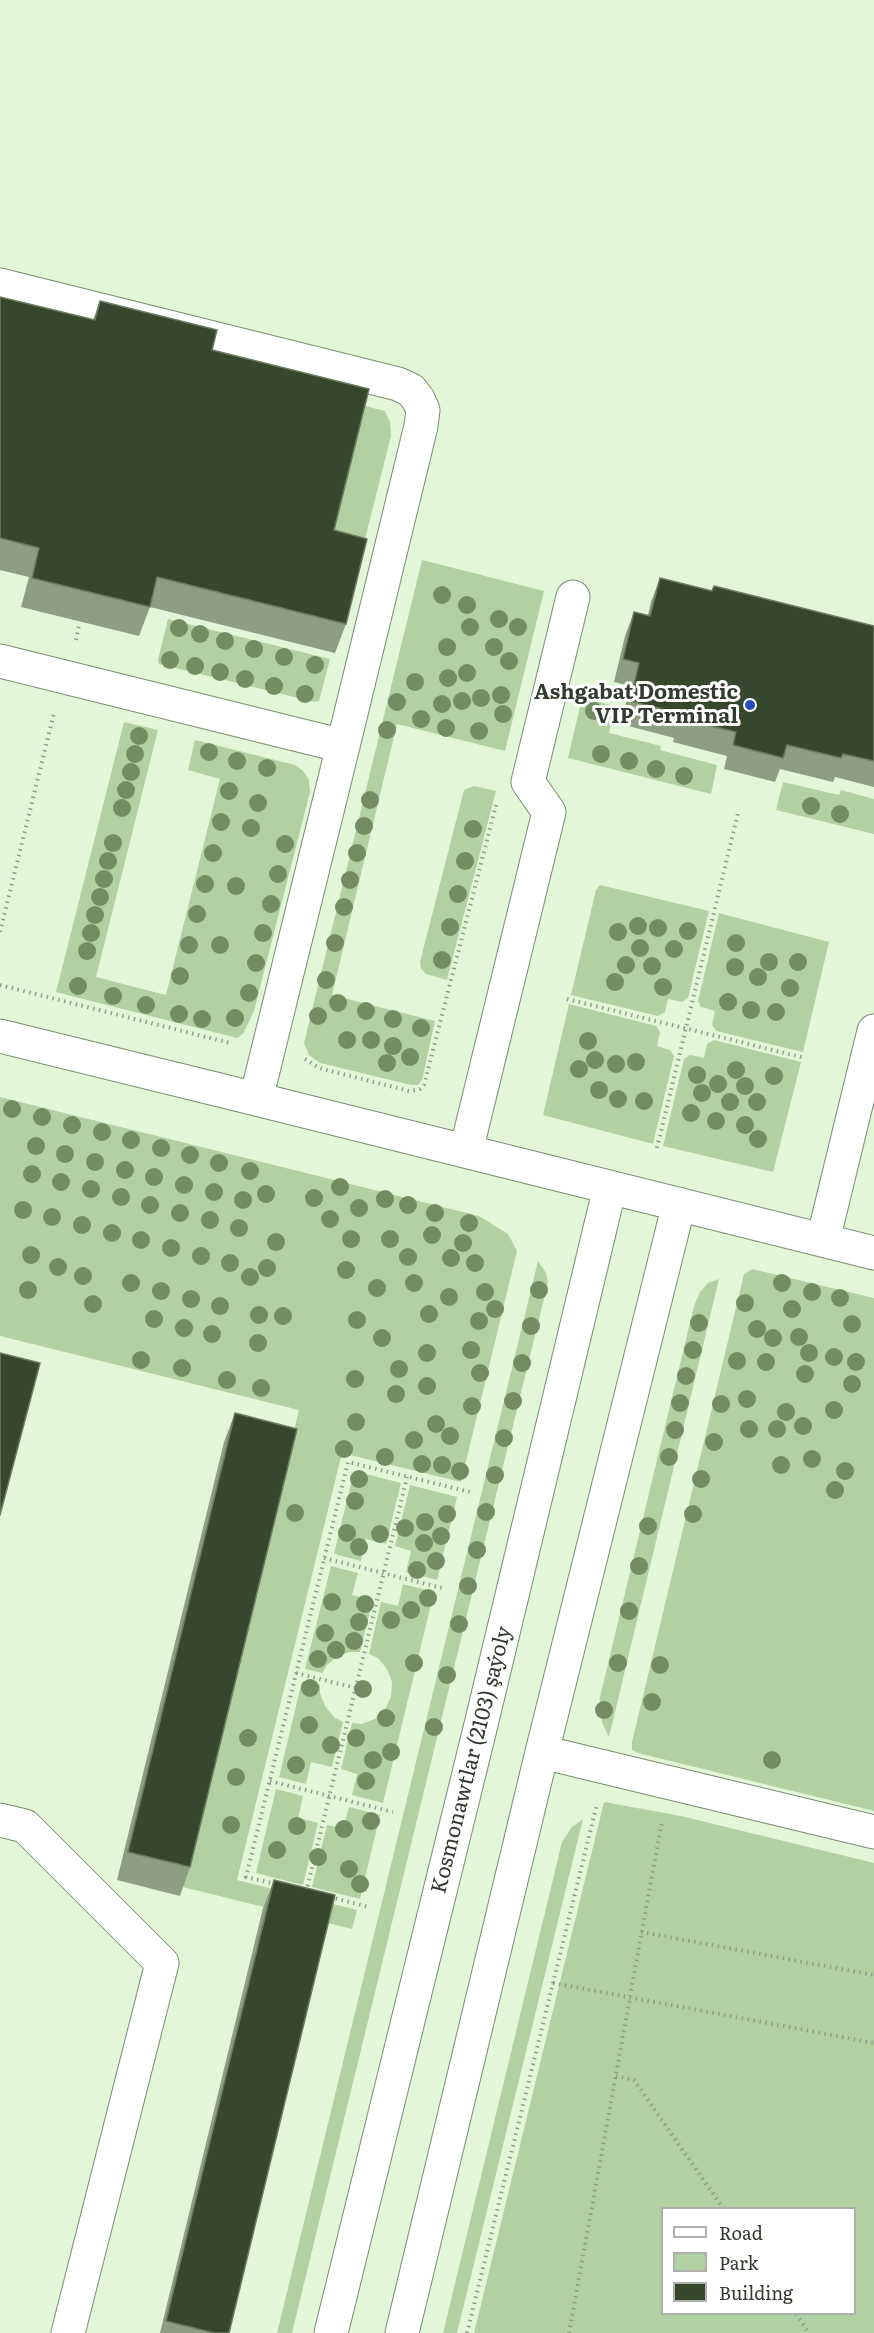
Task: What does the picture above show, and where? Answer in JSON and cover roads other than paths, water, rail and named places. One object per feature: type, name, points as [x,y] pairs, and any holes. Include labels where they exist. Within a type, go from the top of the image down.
[{"type":"street","points":[[0,285],[398,384],[411,390],[423,410],[421,426],[256,1099]]},
{"type":"street","points":[[466,1151],[549,812],[528,782],[573,597]]},
{"type":"street","points":[[0,661],[343,746]]},
{"type":"street","points":[[823,1240],[874,1031]]},
{"type":"street","points":[[0,1036],[874,1252]]},
{"type":"street","name":"Kosmonawtlar (2103) şaýoly","points":[[332,2333],[610,1187]]},
{"type":"street","points":[[402,2333],[542,1752],[679,1204]]},
{"type":"street","points":[[542,1752],[874,1832]]},
{"type":"street","points":[[0,1820],[25,1826],[162,1963],[68,2333]]},
{"type":"place","name":"Ashgabat Domestic VIP Terminal","points":[[750,705]]}]
